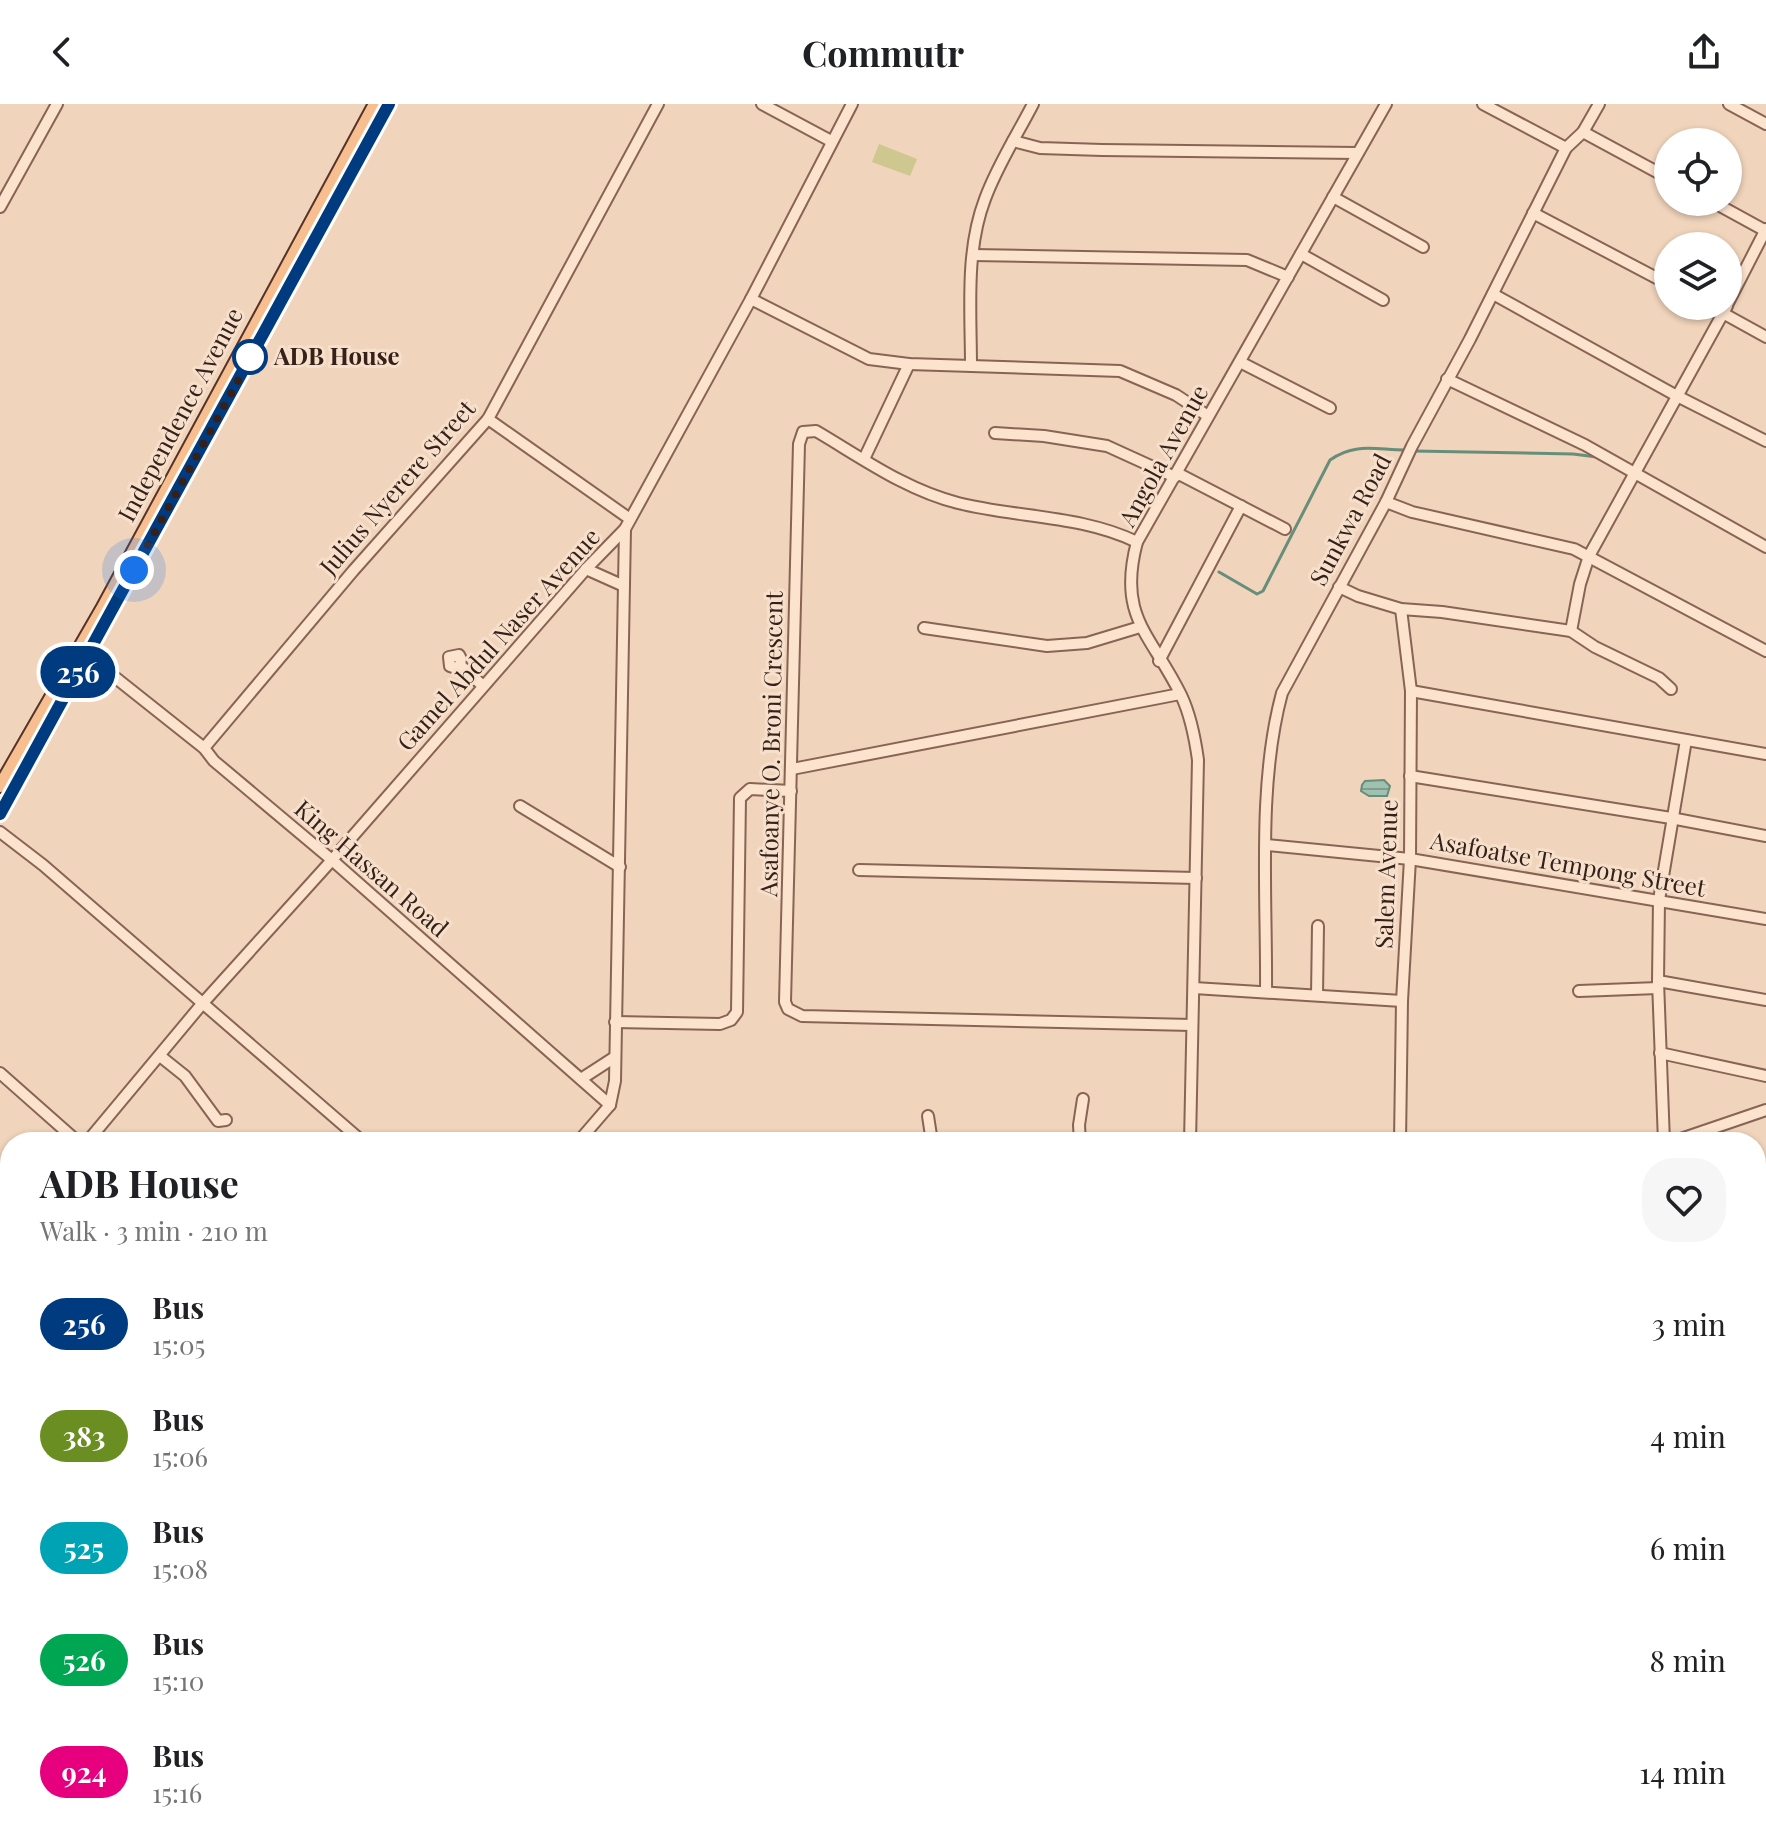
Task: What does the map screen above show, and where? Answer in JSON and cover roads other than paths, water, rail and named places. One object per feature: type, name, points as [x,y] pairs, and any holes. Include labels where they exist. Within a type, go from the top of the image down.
[{"type":"main road","name":"Independence Avenue","points":[[0,786],[102,609],[375,104]]},
{"type":"main road","name":"Independence Avenue","points":[[0,814],[389,104]]},
{"type":"street","points":[[0,207],[57,104]]},
{"type":"street","name":"Julius Nyerere Street","points":[[204,748],[353,571],[488,419],[658,104]]},
{"type":"street","points":[[762,104],[831,141]]},
{"type":"street","name":"Gamel Abdul Naser Avenue","points":[[95,1132],[202,1004],[627,524],[751,299],[852,104]]},
{"type":"street","points":[[971,366],[973,255],[984,200],[1033,104]]},
{"type":"street","name":"Angola Avenue","points":[[1190,1132],[1198,760],[1189,716],[1180,694],[1140,627],[1131,590],[1132,563],[1137,542],[1386,104]]},
{"type":"street","points":[[1483,104],[1566,148]]},
{"type":"street","name":"Sunkwa Road","points":[[1266,991],[1267,787],[1282,693],[1386,502],[1566,148],[1583,132],[1599,104]]},
{"type":"street","points":[[1729,104],[1766,124]]},
{"type":"street","points":[[1583,132],[1654,170]]},
{"type":"street","points":[[1013,141],[1040,148],[1357,153]]},
{"type":"street","points":[[1333,197],[1423,247]]},
{"type":"street","points":[[1533,213],[1654,277]]},
{"type":"street","points":[[1740,216],[1766,230],[1742,276]]},
{"type":"street","points":[[1301,254],[1383,300]]},
{"type":"street","points":[[973,255],[1247,260],[1288,277]]},
{"type":"street","points":[[1493,294],[1677,396],[1766,441]]},
{"type":"street","points":[[751,299],[860,357],[909,364],[1120,371],[1176,395],[1208,416]]},
{"type":"street","points":[[1742,319],[1766,337]]},
{"type":"street","points":[[1571,631],[1589,556],[1719,320]]},
{"type":"street","points":[[1240,362],[1330,408]]},
{"type":"street","points":[[864,459],[909,364]]},
{"type":"street","points":[[1447,379],[1636,473],[1766,547]]},
{"type":"street","points":[[488,419],[627,524],[614,1093],[610,1105],[587,1132]]},
{"type":"street","name":"Asafoanye O. Broni Crescent","points":[[1137,542],[1108,529],[989,509],[939,497],[904,483],[816,431],[803,432],[799,444],[785,1002],[793,1013],[802,1016],[1192,1025]]},
{"type":"street","points":[[995,433],[1044,436],[1107,446],[1176,475],[1285,529]]},
{"type":"street","points":[[1386,502],[1412,512],[1553,543],[1589,556],[1766,651]]},
{"type":"street","points":[[1159,661],[1241,506]]},
{"type":"street","points":[[586,569],[624,586]]},
{"type":"street","points":[[1339,587],[1401,609],[1571,631],[1595,647],[1659,678],[1671,689]]},
{"type":"street","name":"Salem Avenue","points":[[1400,1132],[1402,1001],[1410,859],[1411,691],[1401,609]]},
{"type":"street","points":[[924,628],[1047,646],[1087,643],[1140,627]]},
{"type":"street","name":"King Hassan Road","points":[[91,648],[102,667],[204,748],[214,761],[332,860],[610,1105]]},
{"type":"street","points":[[460,665],[482,685]]},
{"type":"street","points":[[80,668],[102,667]]},
{"type":"street","points":[[1411,691],[1766,754]]},
{"type":"street","points":[[792,769],[1180,694]]},
{"type":"street","points":[[1664,1132],[1658,985],[1659,900],[1686,740]]},
{"type":"street","points":[[1410,776],[1766,836]]},
{"type":"street","points":[[615,1022],[720,1024],[731,1020],[737,1012],[740,798],[750,789],[791,791]]},
{"type":"street","points":[[520,806],[620,867]]},
{"type":"street","points":[[0,832],[43,865],[351,1132]]},
{"type":"street","name":"Asafoatse Tempong Street","points":[[1267,845],[1410,859],[1766,919]]},
{"type":"street","points":[[859,870],[1196,878]]},
{"type":"street","points":[[1317,995],[1318,926]]},
{"type":"street","points":[[1579,991],[1658,985],[1766,1000]]},
{"type":"street","points":[[1194,988],[1402,1001]]},
{"type":"street","points":[[1660,1053],[1766,1076]]},
{"type":"street","points":[[160,1056],[185,1076],[218,1121],[226,1120]]},
{"type":"street","points":[[581,1079],[615,1057]]},
{"type":"street","points":[[0,1073],[67,1132]]},
{"type":"street","points":[[1079,1132],[1083,1099]]},
{"type":"street","points":[[1701,1132],[1766,1110]]},
{"type":"street","points":[[928,1116],[930,1132]]},
{"type":"waterway","points":[[1219,572],[1257,594],[1263,591],[1330,460],[1357,449],[1405,450]]},
{"type":"waterway","points":[[1413,451],[1597,457]]},
{"type":"waterway","points":[[383,898],[455,962]]},
{"type":"waterway","points":[[554,1049],[581,1072]]},
{"type":"place","name":"ADB House","points":[[250,357]]}]
